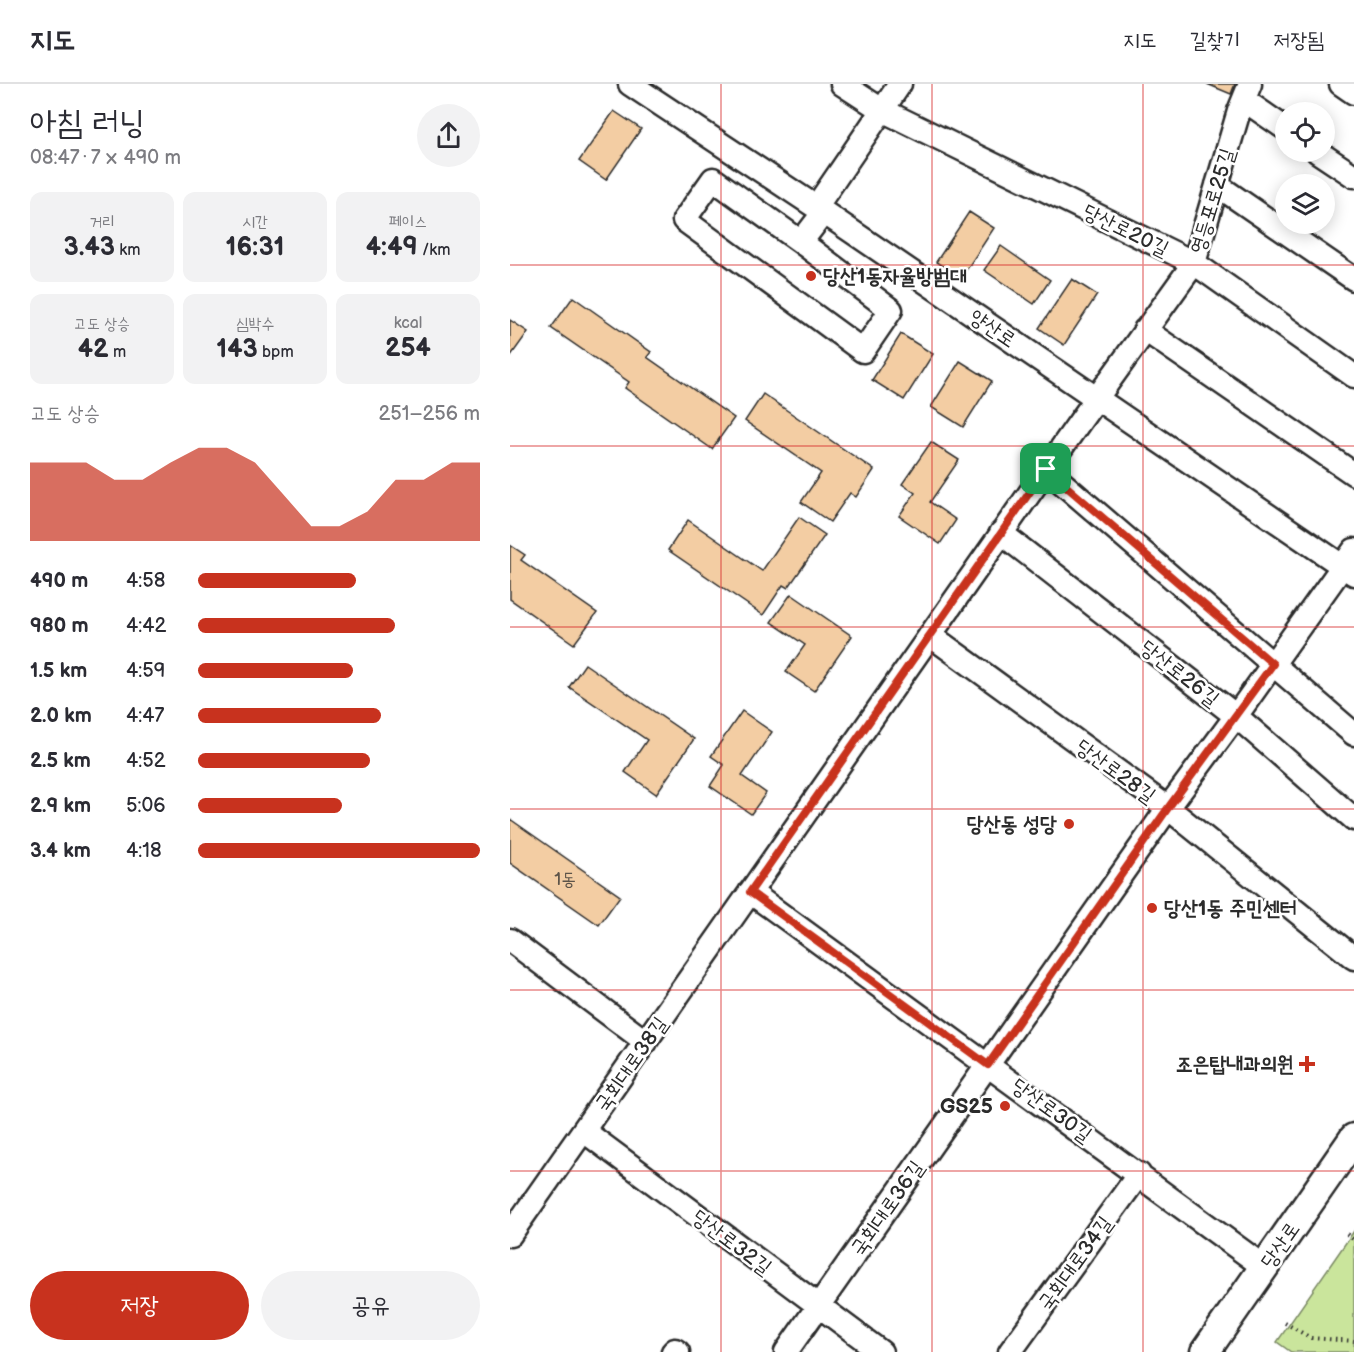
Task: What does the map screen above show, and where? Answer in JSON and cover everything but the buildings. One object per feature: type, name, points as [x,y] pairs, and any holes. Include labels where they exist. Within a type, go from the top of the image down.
[{"type":"main road","name":"당산로","points":[[1205,1352],[1354,1138]]},
{"type":"street","name":"양산로","points":[[630,84],[820,209],[1096,398],[1350,564]]},
{"type":"street","name":"당산로20길","points":[[842,84],[882,110],[1194,263],[1354,376]]},
{"type":"street","points":[[801,242],[900,84]]},
{"type":"street","points":[[1341,84],[1354,93]]},
{"type":"street","points":[[1247,92],[1275,119]]},
{"type":"street","name":"영등포로25길","points":[[930,635],[1194,263],[1247,92]]},
{"type":"street","points":[[1333,162],[1354,176]]},
{"type":"street","points":[[713,179],[801,242],[891,310],[863,351],[684,220],[713,179]]},
{"type":"street","points":[[1217,185],[1354,279]]},
{"type":"street","points":[[1145,330],[1354,474]]},
{"type":"street","points":[[1046,469],[1354,734]]},
{"type":"street","name":"당산로26길","points":[[1001,533],[1236,716],[1354,819]]},
{"type":"street","name":"국회대로36길","points":[[786,1352],[1168,808],[1273,664],[1350,564]]},
{"type":"street","name":"당산로28길","points":[[930,635],[1168,808],[1354,958]]},
{"type":"street","name":"국회대로38길","points":[[510,1235],[930,635]]},
{"type":"street","name":"당산로30길","points":[[750,892],[1264,1267]]},
{"type":"street","points":[[510,940],[646,1042]]},
{"type":"street","name":"당산로32길","points":[[584,1131],[881,1352]]},
{"type":"street","name":"국회대로34길","points":[[1010,1352],[1139,1174]]},
{"type":"street","points":[[673,1352],[675,1350],[678,1352]]},
{"type":"path","points":[[1347,1234],[1354,1240]]},
{"type":"path","points":[[1285,1323],[1311,1338],[1354,1341]]},
{"type":"green space","points":[[1354,1231],[1354,1352],[1291,1352],[1277,1342]]},
{"type":"place","name":"당산1동자율방범대","points":[[811,276]]},
{"type":"place","name":"당산동 성당","points":[[1069,824]]},
{"type":"place","name":"당산1동 주민센터","points":[[1152,908]]},
{"type":"place","name":"조은탑내과의원","points":[[1307,1064]]},
{"type":"place","name":"GS25","points":[[1005,1106]]},
{"type":"route","points":[[1046,469],[1273,664],[1168,808],[988,1065],[750,892],[1046,469]]}]
